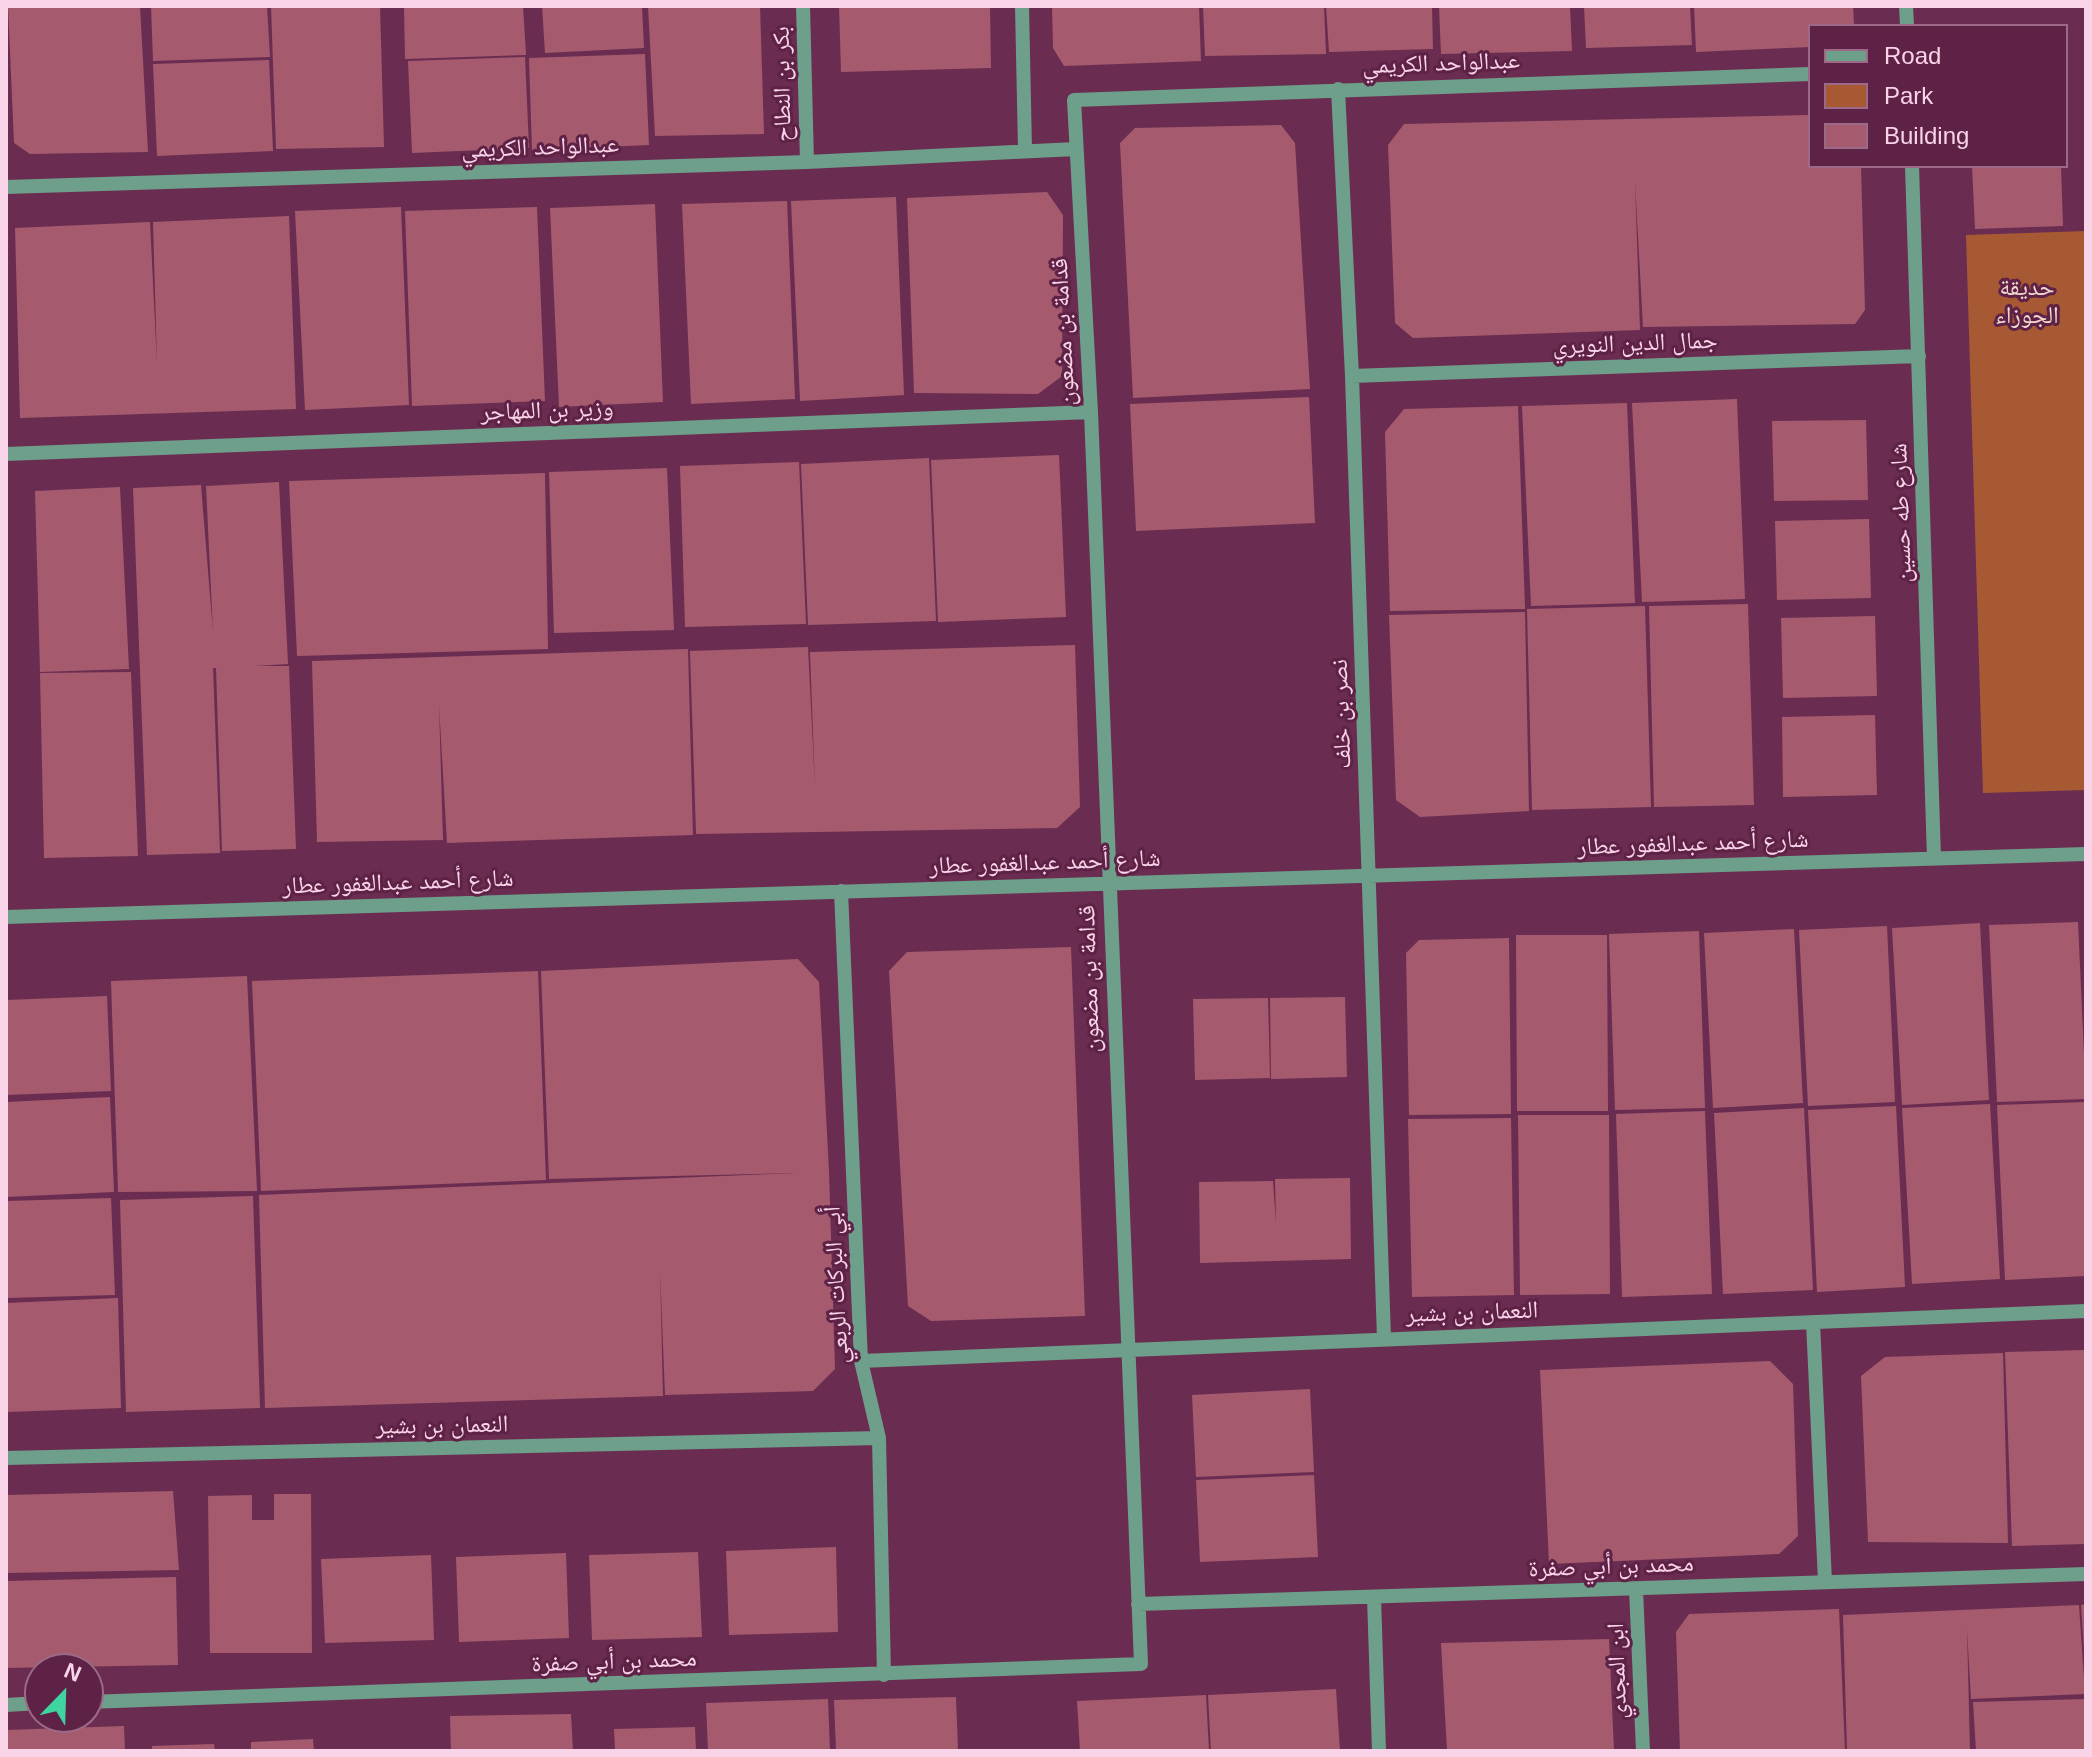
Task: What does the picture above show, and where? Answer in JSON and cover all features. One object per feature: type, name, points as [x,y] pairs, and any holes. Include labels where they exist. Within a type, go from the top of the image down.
[{"type":"street","name":"بكر بن النطاح","points":[[803,6],[807,162]]},
{"type":"street","points":[[1022,6],[1025,150]]},
{"type":"street","name":"عبدالواحد الكريمي","points":[[1074,100],[1808,74]]},
{"type":"street","name":"نصر بن خلف","points":[[1338,89],[1352,376],[1384,1338]]},
{"type":"street","name":"قدامة بن مضعون","points":[[1074,100],[1091,412],[1141,1664]]},
{"type":"street","name":"عبدالواحد الكريمي","points":[[6,187],[807,162],[1076,149]]},
{"type":"street","name":"شارع طه حسين","points":[[1912,168],[1934,858]]},
{"type":"street","name":"جمال الدين النويري","points":[[1352,376],[1919,356]]},
{"type":"street","name":"وزير بن المهاجر","points":[[6,454],[1091,412]]},
{"type":"street","name":"شارع أحمد عبدالغفور عطار","points":[[6,917],[2086,854]]},
{"type":"street","name":"أبي البركات الربعي","points":[[841,891],[861,1361],[879,1438],[884,1675]]},
{"type":"street","name":"النعمان بن بشير","points":[[861,1361],[2086,1311]]},
{"type":"street","points":[[1813,1322],[1825,1582]]},
{"type":"street","name":"النعمان بن بشير","points":[[6,1458],[879,1438]]},
{"type":"street","name":"محمد بن أبي صفرة","points":[[1138,1604],[2086,1574]]},
{"type":"street","name":"ابن المجدي","points":[[1636,1589],[1643,1751]]},
{"type":"street","points":[[1374,1597],[1379,1751]]},
{"type":"street","name":"محمد بن أبي صفرة","points":[[104,1701],[1141,1664]]},
{"type":"green space","name":"حديقة الجوزاء","points":[[2086,231],[2086,790],[1983,793],[1966,235]]},
{"type":"building","points":[[8,6],[140,6],[148,152],[30,154],[14,143]]},
{"type":"building","points":[[151,6],[267,6],[270,57],[153,61]]},
{"type":"building","points":[[271,6],[380,6],[384,147],[276,149]]},
{"type":"building","points":[[404,6],[523,6],[526,55],[405,59]]},
{"type":"building","points":[[542,6],[642,6],[644,48],[545,53]]},
{"type":"building","points":[[648,6],[760,6],[764,134],[655,136]]},
{"type":"building","points":[[839,6],[990,6],[991,68],[841,72]]},
{"type":"building","points":[[1052,6],[1199,6],[1201,61],[1064,66],[1053,48]]},
{"type":"building","points":[[1203,6],[1324,6],[1326,54],[1205,56]]},
{"type":"building","points":[[1326,6],[1432,6],[1433,49],[1329,52]]},
{"type":"building","points":[[1439,6],[1570,6],[1572,51],[1441,54]]},
{"type":"building","points":[[1584,6],[1690,6],[1692,45],[1586,48]]},
{"type":"building","points":[[1694,6],[1853,6],[1854,24],[1808,24],[1808,47],[1696,52]]},
{"type":"building","points":[[645,54],[649,145],[532,150],[529,58]]},
{"type":"building","points":[[525,57],[529,148],[412,153],[408,61]]},
{"type":"building","points":[[269,60],[273,151],[157,156],[153,64]]},
{"type":"building","points":[[1808,115],[1808,168],[1861,168],[1865,310],[1855,324],[1643,327],[1635,182],[1640,330],[1413,338],[1395,323],[1388,145],[1404,124]]},
{"type":"building","points":[[1281,125],[1295,143],[1310,389],[1133,398],[1120,143],[1135,128]]},
{"type":"building","points":[[1972,168],[2061,168],[2063,226],[1975,229]]},
{"type":"building","points":[[1047,192],[1063,215],[1062,376],[1038,394],[914,393],[907,198]]},
{"type":"building","points":[[896,197],[904,395],[800,401],[791,201]]},
{"type":"building","points":[[787,201],[795,399],[691,404],[682,204]]},
{"type":"building","points":[[655,204],[663,402],[559,407],[550,208]]},
{"type":"building","points":[[401,207],[409,405],[305,410],[295,211]]},
{"type":"building","points":[[537,207],[545,401],[412,406],[405,211]]},
{"type":"building","points":[[289,216],[296,409],[20,418],[15,228],[150,222],[157,363],[153,222]]},
{"type":"building","points":[[1309,397],[1315,523],[1136,531],[1130,404]]},
{"type":"building","points":[[1737,399],[1745,599],[1642,602],[1632,403]]},
{"type":"building","points":[[1627,403],[1635,603],[1531,606],[1522,406]]},
{"type":"building","points":[[1518,406],[1525,609],[1390,611],[1385,432],[1404,409]]},
{"type":"building","points":[[1866,420],[1868,500],[1774,501],[1772,421]]},
{"type":"building","points":[[1059,455],[1066,617],[938,622],[931,460]]},
{"type":"building","points":[[929,458],[936,621],[808,625],[801,464]]},
{"type":"building","points":[[799,462],[806,624],[685,627],[680,466]]},
{"type":"building","points":[[667,468],[674,630],[554,633],[549,472]]},
{"type":"building","points":[[545,473],[548,649],[297,656],[289,481]]},
{"type":"building","points":[[279,482],[288,664],[255,666],[289,666],[296,849],[222,851],[216,668],[213,668],[220,853],[147,855],[133,488],[201,485],[213,632],[206,486]]},
{"type":"building","points":[[120,487],[129,669],[40,672],[35,491]]},
{"type":"building","points":[[1869,519],[1871,598],[1777,600],[1775,521]]},
{"type":"building","points":[[1748,604],[1754,805],[1654,807],[1649,606]]},
{"type":"building","points":[[1645,606],[1651,807],[1532,810],[1527,609]]},
{"type":"building","points":[[1525,612],[1529,811],[1420,817],[1396,800],[1389,615]]},
{"type":"building","points":[[1875,616],[1877,696],[1783,698],[1781,618]]},
{"type":"building","points":[[1075,645],[1080,807],[1057,828],[696,834],[690,651],[808,647],[815,788],[810,652]]},
{"type":"building","points":[[688,649],[693,835],[447,843],[439,705],[443,840],[317,842],[312,661]]},
{"type":"building","points":[[131,672],[138,856],[44,858],[40,673]]},
{"type":"building","points":[[1875,715],[1877,795],[1783,797],[1782,717]]},
{"type":"building","points":[[2078,922],[2086,1099],[1997,1102],[1989,925]]},
{"type":"building","points":[[1980,923],[1989,1100],[1902,1105],[1892,928]]},
{"type":"building","points":[[1887,926],[1895,1102],[1808,1106],[1799,930]]},
{"type":"building","points":[[1794,929],[1803,1103],[1713,1108],[1704,933]]},
{"type":"building","points":[[1699,931],[1705,1108],[1615,1110],[1609,934]]},
{"type":"building","points":[[1516,935],[1607,935],[1608,1111],[1517,1111]]},
{"type":"building","points":[[1509,938],[1511,1114],[1409,1115],[1406,953],[1419,940]]},
{"type":"building","points":[[1071,947],[1085,1316],[931,1321],[908,1306],[889,971],[907,952]]},
{"type":"building","points":[[798,959],[819,982],[829,1171],[835,1369],[813,1391],[665,1395],[660,1270],[663,1396],[265,1408],[259,1195],[796,1173],[549,1179],[541,971]]},
{"type":"building","points":[[538,971],[546,1180],[261,1191],[252,981]]},
{"type":"building","points":[[247,976],[257,1191],[118,1192],[111,981]]},
{"type":"building","points":[[107,996],[111,1091],[6,1095],[6,1000]]},
{"type":"building","points":[[1345,997],[1347,1077],[1271,1079],[1270,998]]},
{"type":"building","points":[[1268,998],[1270,1078],[1195,1080],[1193,999]]},
{"type":"building","points":[[110,1097],[114,1192],[6,1197],[6,1102]]},
{"type":"building","points":[[2086,1102],[2086,1276],[2005,1280],[1997,1105]]},
{"type":"building","points":[[1990,1104],[2000,1279],[1912,1284],[1902,1108]]},
{"type":"building","points":[[1896,1106],[1905,1287],[1817,1292],[1808,1110]]},
{"type":"building","points":[[1804,1108],[1813,1290],[1723,1294],[1714,1113]]},
{"type":"building","points":[[1705,1111],[1712,1294],[1622,1297],[1616,1114]]},
{"type":"building","points":[[1518,1115],[1609,1115],[1610,1294],[1520,1295]]},
{"type":"building","points":[[1511,1118],[1514,1295],[1412,1297],[1408,1119]]},
{"type":"building","points":[[1350,1178],[1351,1259],[1200,1263],[1199,1182],[1273,1181],[1276,1223],[1275,1179]]},
{"type":"building","points":[[253,1196],[260,1408],[126,1412],[120,1200]]},
{"type":"building","points":[[111,1198],[115,1295],[6,1298],[6,1201]]},
{"type":"building","points":[[118,1298],[121,1408],[6,1412],[6,1303]]},
{"type":"building","points":[[2086,1350],[2086,1544],[2012,1546],[2005,1352]]},
{"type":"building","points":[[2003,1353],[2008,1543],[1868,1542],[1861,1376],[1885,1357]]},
{"type":"building","points":[[1770,1361],[1793,1384],[1798,1536],[1779,1554],[1549,1564],[1540,1370]]},
{"type":"building","points":[[1310,1389],[1314,1472],[1196,1477],[1192,1395]]},
{"type":"building","points":[[1314,1475],[1318,1557],[1200,1562],[1196,1480]]},
{"type":"building","points":[[173,1491],[179,1570],[6,1573],[6,1495]]},
{"type":"building","points":[[274,1494],[311,1494],[312,1653],[210,1653],[208,1496],[252,1495],[252,1520],[274,1520]]},
{"type":"building","points":[[836,1547],[838,1632],[729,1635],[726,1551]]},
{"type":"building","points":[[698,1552],[702,1637],[592,1640],[589,1555]]},
{"type":"building","points":[[566,1553],[569,1638],[459,1642],[456,1557]]},
{"type":"building","points":[[431,1555],[434,1640],[325,1643],[321,1559]]},
{"type":"building","points":[[176,1577],[178,1665],[104,1666],[104,1653],[24,1653],[24,1668],[6,1668],[6,1581]]},
{"type":"building","points":[[2086,1604],[2086,1650],[2084,1650],[2081,1605]]},
{"type":"building","points":[[2079,1605],[2085,1694],[1971,1699],[1967,1629],[1970,1751],[1847,1751],[1843,1615]]},
{"type":"building","points":[[1839,1609],[1845,1751],[1680,1751],[1676,1632],[1689,1614]]},
{"type":"building","points":[[1609,1639],[1614,1751],[1447,1751],[1441,1643]]},
{"type":"building","points":[[1336,1689],[1340,1751],[1211,1751],[1208,1695]]},
{"type":"building","points":[[1206,1695],[1209,1751],[1080,1751],[1077,1701]]},
{"type":"building","points":[[956,1697],[958,1751],[836,1751],[834,1700]]},
{"type":"building","points":[[828,1699],[830,1751],[708,1751],[706,1703]]},
{"type":"building","points":[[2086,1699],[2086,1751],[1976,1751],[1973,1702]]},
{"type":"building","points":[[571,1714],[573,1751],[451,1751],[450,1716]]},
{"type":"building","points":[[124,1726],[125,1751],[6,1751],[6,1730],[24,1729],[24,1733],[104,1733],[104,1727]]},
{"type":"building","points":[[695,1727],[696,1751],[615,1751],[614,1729]]},
{"type":"building","points":[[313,1739],[314,1751],[251,1751],[251,1742]]},
{"type":"building","points":[[214,1744],[215,1751],[152,1751],[152,1746]]}]
